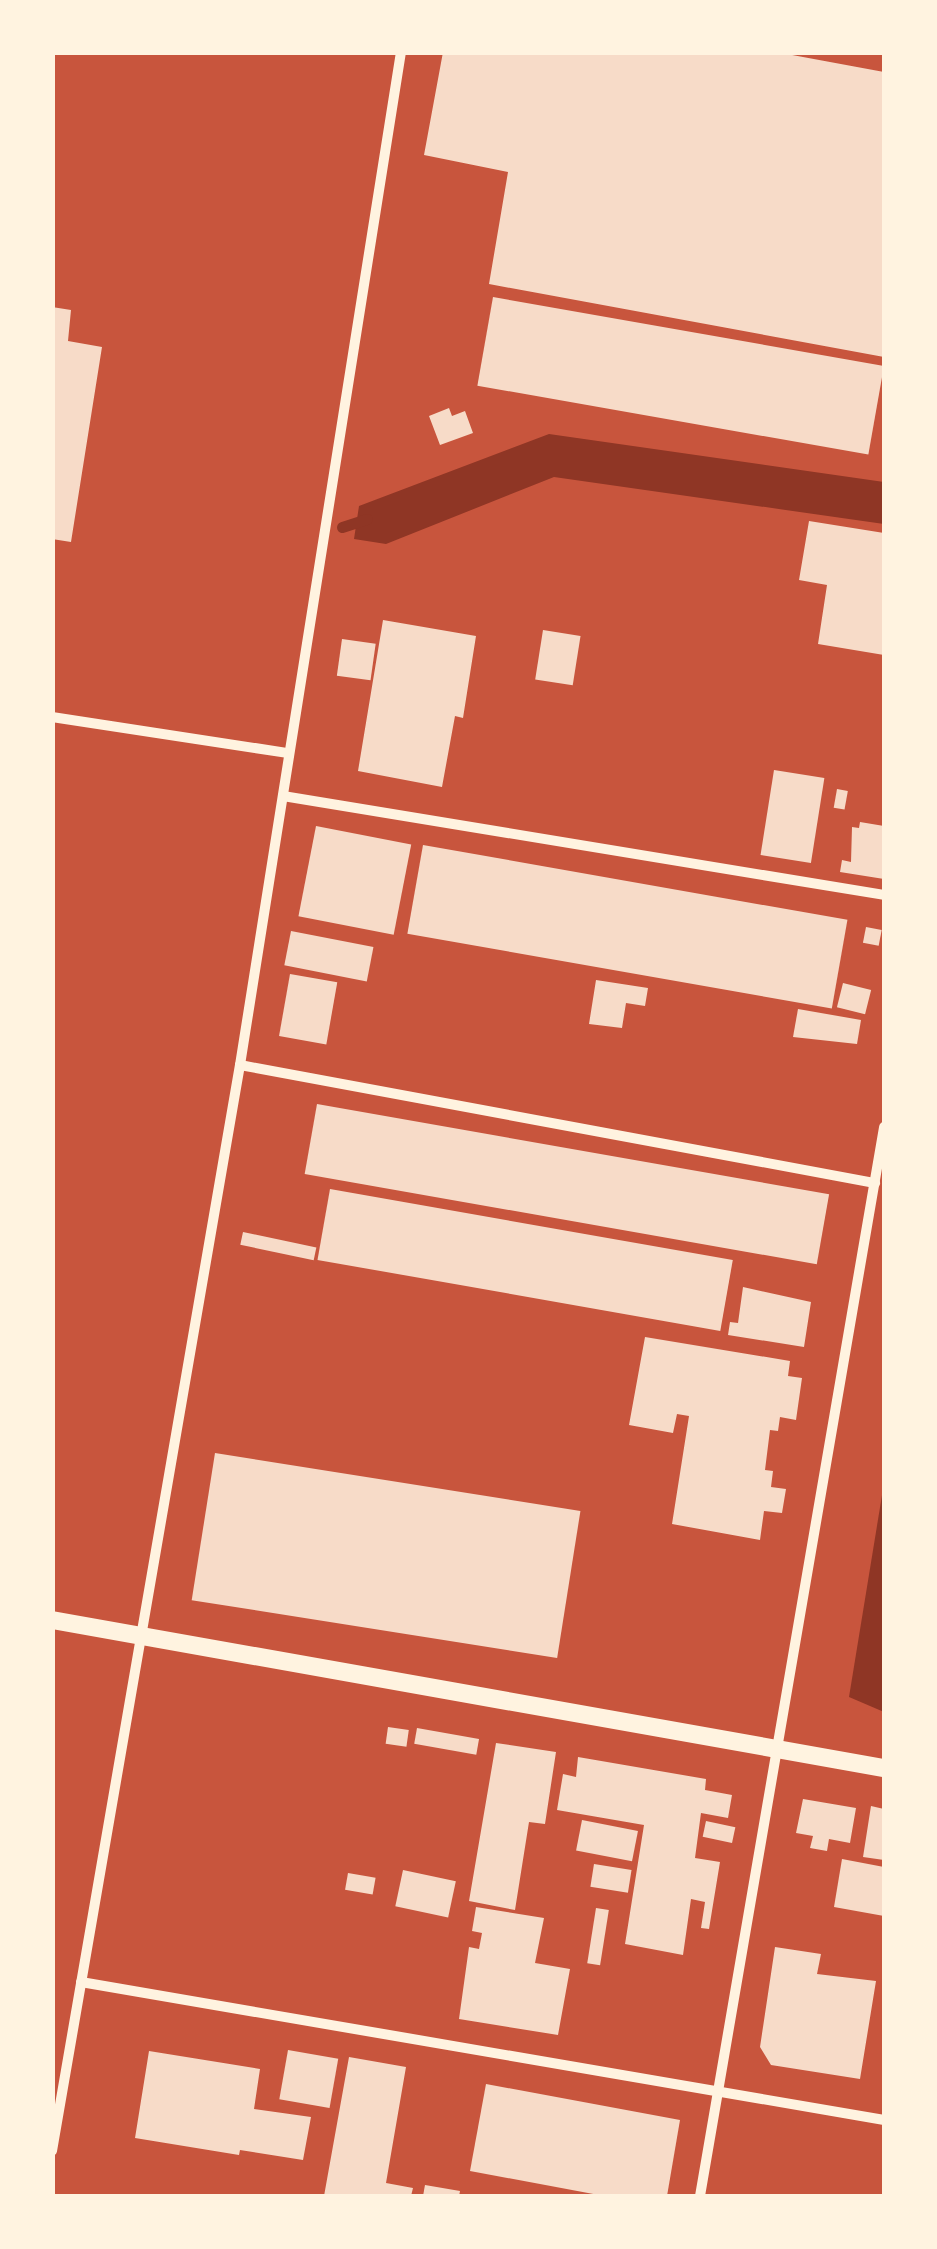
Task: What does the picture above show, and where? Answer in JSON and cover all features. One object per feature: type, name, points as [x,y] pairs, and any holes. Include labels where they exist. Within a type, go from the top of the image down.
[{"type":"street","points":[[52,2151],[240,1065],[401,52]]},
{"type":"street","points":[[52,716],[288,753]]},
{"type":"street","points":[[283,796],[884,895]]},
{"type":"street","points":[[240,1065],[875,1183]]},
{"type":"street","points":[[700,2196],[884,1127]]},
{"type":"street","points":[[52,1620],[884,1768]]},
{"type":"street","points":[[81,1982],[884,2120]]},
{"type":"shaded area","points":[[549,434],[884,482],[884,524],[554,477],[386,544],[354,539],[359,506]]},
{"type":"shaded area","points":[[884,1483],[884,1712],[849,1697]]},
{"type":"building","points":[[443,52],[776,52],[884,72],[884,357],[489,284],[508,172],[424,155]]},
{"type":"building","points":[[493,297],[884,366],[868,455],[477,386]]},
{"type":"building","points":[[52,307],[71,310],[68,341],[102,347],[71,542],[52,539]]},
{"type":"building","points":[[449,408],[452,416],[465,411],[473,433],[440,445],[429,416]]},
{"type":"building","points":[[809,521],[884,533],[884,655],[818,644],[827,585],[799,580]]},
{"type":"building","points":[[383,620],[476,636],[463,718],[455,716],[442,787],[358,771]]},
{"type":"building","points":[[543,630],[581,636],[573,685],[535,679]]},
{"type":"building","points":[[342,639],[376,644],[371,680],[337,676]]},
{"type":"building","points":[[774,770],[824,778],[811,863],[761,855]]},
{"type":"building","points":[[837,789],[848,791],[845,810],[834,808]]},
{"type":"building","points":[[860,822],[884,826],[884,879],[840,872],[842,860],[851,862],[852,827],[859,828]]},
{"type":"building","points":[[316,826],[411,845],[394,935],[298,916]]},
{"type":"building","points":[[423,845],[847,920],[832,1008],[407,934]]},
{"type":"building","points":[[866,927],[882,930],[879,946],[863,943]]},
{"type":"building","points":[[291,931],[373,947],[367,981],[284,965]]},
{"type":"building","points":[[290,974],[337,982],[326,1044],[279,1036]]},
{"type":"building","points":[[596,980],[648,988],[645,1006],[626,1003],[622,1028],[589,1024]]},
{"type":"building","points":[[843,983],[871,990],[865,1014],[837,1007]]},
{"type":"building","points":[[798,1009],[861,1020],[857,1044],[793,1037]]},
{"type":"building","points":[[317,1104],[829,1194],[817,1264],[305,1174]]},
{"type":"building","points":[[330,1189],[733,1260],[720,1331],[317,1260]]},
{"type":"building","points":[[243,1232],[316,1248],[314,1260],[240,1245]]},
{"type":"building","points":[[743,1287],[811,1302],[804,1347],[728,1335],[730,1322],[738,1323]]},
{"type":"building","points":[[645,1337],[790,1361],[788,1376],[802,1378],[796,1420],[780,1417],[778,1431],[770,1430],[765,1470],[773,1471],[771,1487],[786,1489],[782,1513],[764,1511],[760,1540],[672,1524],[689,1416],[677,1414],[673,1433],[629,1425]]},
{"type":"building","points":[[215,1453],[580,1511],[557,1658],[192,1600]]},
{"type":"building","points":[[388,1727],[409,1730],[406,1747],[386,1744]]},
{"type":"building","points":[[417,1728],[479,1739],[476,1755],[414,1744]]},
{"type":"building","points":[[496,1743],[556,1752],[545,1824],[529,1822],[515,1910],[469,1901]]},
{"type":"building","points":[[578,1757],[706,1779],[705,1790],[732,1795],[728,1818],[701,1813],[695,1858],[720,1862],[709,1929],[701,1928],[705,1902],[691,1899],[683,1955],[625,1944],[644,1825],[557,1810],[563,1774],[576,1777]]},
{"type":"building","points":[[803,1799],[856,1808],[850,1843],[829,1839],[827,1851],[810,1848],[813,1836],[796,1833]]},
{"type":"building","points":[[871,1806],[884,1809],[884,1860],[863,1857]]},
{"type":"building","points":[[582,1820],[638,1831],[632,1861],[576,1850]]},
{"type":"building","points":[[706,1821],[735,1827],[732,1843],[703,1837]]},
{"type":"building","points":[[842,1859],[884,1867],[884,1916],[834,1907]]},
{"type":"building","points":[[594,1864],[632,1870],[628,1893],[590,1887]]},
{"type":"building","points":[[403,1870],[456,1881],[448,1917],[395,1906]]},
{"type":"building","points":[[348,1873],[376,1878],[373,1895],[345,1890]]},
{"type":"building","points":[[476,1907],[544,1918],[535,1963],[570,1969],[558,2035],[459,2019],[469,1947],[479,1949],[482,1933],[472,1931]]},
{"type":"building","points":[[596,1908],[609,1910],[600,1965],[587,1963]]},
{"type":"building","points":[[775,1947],[821,1954],[817,1974],[876,1981],[860,2079],[771,2065],[760,2047]]},
{"type":"building","points":[[288,2050],[338,2059],[330,2108],[279,2099]]},
{"type":"building","points":[[149,2051],[260,2069],[254,2109],[311,2117],[303,2160],[240,2150],[239,2155],[135,2138]]},
{"type":"building","points":[[349,2057],[406,2067],[386,2183],[413,2188],[411,2196],[324,2196]]},
{"type":"building","points":[[486,2084],[680,2120],[667,2196],[604,2196],[470,2171]]},
{"type":"building","points":[[425,2185],[460,2191],[459,2196],[423,2196]]},
{"type":"waterway","points":[[342,527],[367,519]]}]
